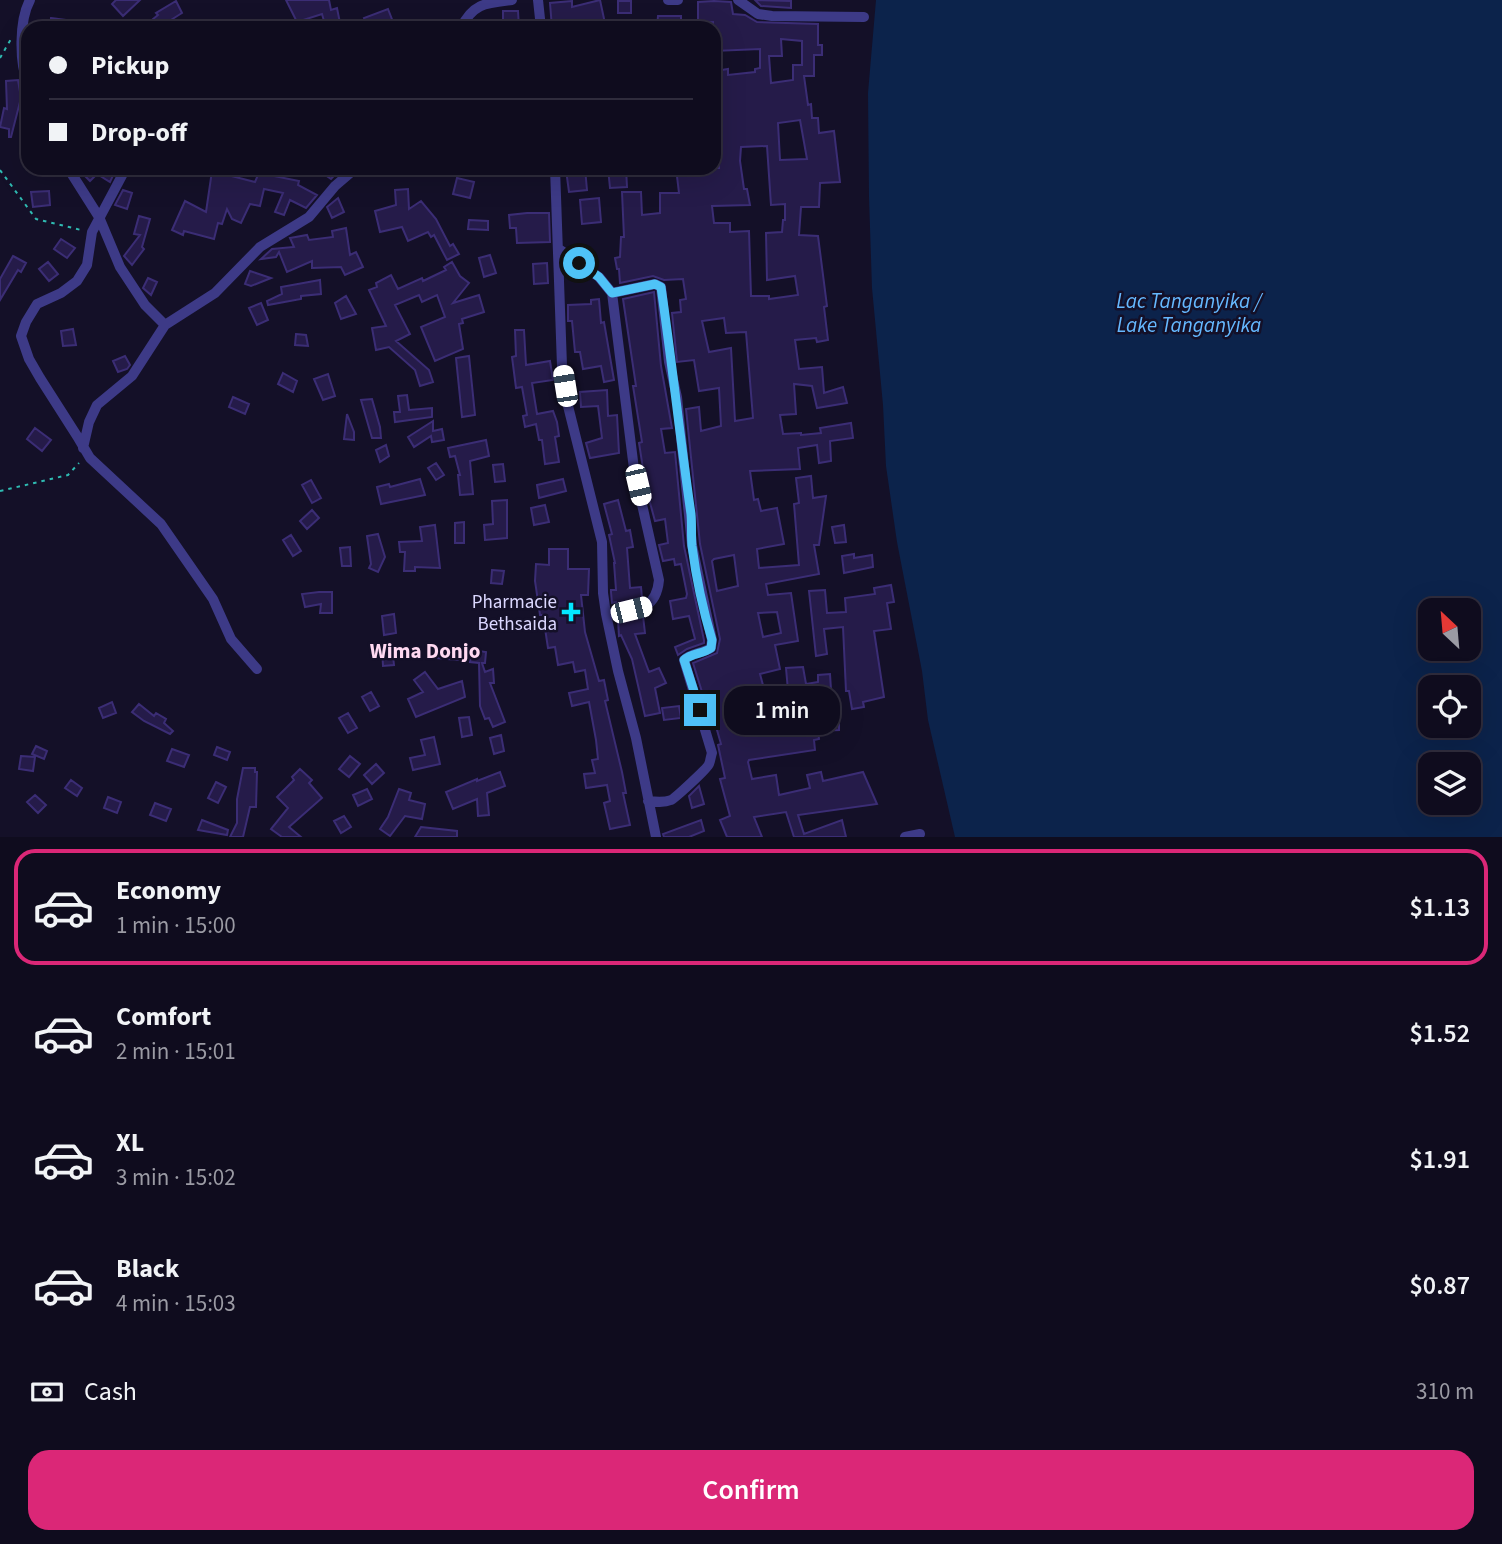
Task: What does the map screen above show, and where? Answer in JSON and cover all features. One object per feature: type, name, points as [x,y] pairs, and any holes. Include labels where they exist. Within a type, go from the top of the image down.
[{"type":"street","points":[[24,21],[30,0]]},
{"type":"street","points":[[465,21],[471,10],[485,4],[512,0]]},
{"type":"street","points":[[538,0],[540,21]]},
{"type":"street","points":[[668,0],[678,0]]},
{"type":"street","points":[[738,0],[758,14],[772,16],[864,17]]},
{"type":"street","points":[[72,175],[99,218],[120,267],[145,305],[165,325]]},
{"type":"street","points":[[122,175],[92,232],[87,265],[77,281],[61,293],[37,304],[21,335],[29,359],[90,458],[161,524],[213,599],[231,639],[257,669]]},
{"type":"street","points":[[83,448],[89,422],[97,405],[132,376],[165,325],[215,293],[260,247],[309,217],[348,175]]},
{"type":"street","points":[[555,175],[562,366],[568,406],[603,542],[603,593],[606,614],[636,738],[656,837]]},
{"type":"street","points":[[559,249],[599,277],[612,293],[634,469],[659,580],[658,595],[648,606],[606,614]]},
{"type":"street","points":[[612,293],[655,284],[661,287],[669,362],[677,397],[692,545],[712,640],[711,648],[707,651],[684,660],[712,753],[710,764],[674,799],[648,802]]},
{"type":"street","points":[[905,837],[920,834]]},
{"type":"path","points":[[0,170],[36,219],[92,232]]},
{"type":"path","points":[[0,491],[68,475],[81,461],[83,448]]},
{"type":"water","name":"Lac Tanganyika / Lake Tanganyika","points":[[876,0],[1502,0],[1502,837],[955,837],[928,720],[886,466],[872,288],[868,93]]},
{"type":"building","points":[[116,0],[140,0],[123,16],[112,4]]},
{"type":"building","points":[[286,0],[329,0],[331,10],[337,8],[340,21],[324,21],[322,14],[296,21]]},
{"type":"building","points":[[600,0],[604,21],[551,21],[550,3],[572,1],[572,7]]},
{"type":"building","points":[[755,0],[791,1],[791,8],[761,6]]},
{"type":"building","points":[[176,1],[182,13],[169,21],[151,21],[158,15],[156,13]]},
{"type":"building","points":[[618,1],[631,1],[631,13],[618,13]]},
{"type":"building","points":[[698,2],[731,2],[733,14],[745,15],[757,22],[818,24],[818,45],[822,45],[822,55],[814,55],[814,76],[804,76],[808,105],[811,104],[812,118],[818,118],[819,133],[834,131],[840,182],[820,183],[819,207],[801,207],[799,235],[818,236],[827,306],[824,307],[828,340],[795,340],[799,369],[822,367],[824,393],[843,387],[847,403],[817,408],[812,386],[794,384],[796,414],[780,415],[783,434],[821,433],[820,428],[851,423],[853,438],[830,441],[831,461],[819,463],[817,445],[798,448],[800,469],[750,471],[754,500],[758,499],[761,511],[777,508],[784,544],[757,549],[759,568],[799,565],[794,504],[799,503],[796,478],[811,476],[813,498],[826,496],[819,545],[814,545],[819,574],[766,584],[768,595],[791,593],[798,641],[775,645],[780,669],[760,674],[768,704],[789,702],[786,668],[803,667],[806,684],[818,682],[818,675],[830,674],[833,720],[839,720],[839,730],[818,731],[819,739],[814,740],[815,750],[748,762],[752,779],[776,775],[779,795],[810,788],[807,775],[821,772],[823,781],[863,772],[877,804],[798,815],[804,834],[842,820],[846,837],[794,837],[786,812],[754,817],[762,837],[727,837],[720,820],[730,816],[720,779],[725,778],[718,745],[721,744],[693,663],[717,653],[720,639],[700,544],[686,409],[699,407],[701,431],[721,426],[719,388],[699,391],[694,360],[677,362],[672,313],[681,312],[680,300],[686,299],[683,279],[664,280],[653,276],[620,283],[615,258],[620,257],[621,237],[624,237],[622,192],[641,192],[642,215],[660,213],[660,193],[679,193],[677,175],[721,175],[721,70],[728,69],[728,75],[755,72],[755,69],[760,68],[760,49],[721,51],[721,21],[698,21]],"holes":[[[781,39],[802,41],[802,65],[793,65],[793,80],[771,83],[769,56],[782,56]],[[800,120],[807,159],[780,160],[778,123]],[[767,146],[771,205],[785,204],[782,232],[766,233],[767,280],[795,276],[798,295],[769,299],[769,296],[751,296],[749,231],[730,232],[730,223],[714,223],[712,206],[750,205],[747,189],[744,189],[741,147]],[[724,318],[726,333],[746,332],[753,418],[735,421],[731,348],[709,352],[702,321]],[[734,555],[738,586],[717,591],[712,561]],[[777,612],[781,633],[763,637],[758,613]]]},
{"type":"building","points":[[388,9],[393,21],[365,21],[364,18]]},
{"type":"building","points":[[503,11],[518,11],[519,21],[503,21]]},
{"type":"building","points":[[658,16],[681,16],[681,21],[658,21]]},
{"type":"building","points":[[51,18],[74,21],[51,21]]},
{"type":"building","points":[[18,80],[21,98],[9,137],[9,129],[0,127],[4,108],[7,109],[6,81]]},
{"type":"building","points":[[84,175],[96,175],[90,181]]},
{"type":"building","points":[[99,175],[113,175],[110,182]]},
{"type":"building","points":[[211,175],[228,175],[255,182],[258,175],[299,181],[298,185],[317,195],[306,208],[290,200],[284,215],[275,212],[283,193],[264,189],[260,206],[250,204],[241,223],[232,219],[227,209],[222,224],[218,223],[214,239],[184,231],[183,235],[172,230],[185,201],[206,212]]},
{"type":"building","points":[[567,175],[586,175],[587,190],[569,192]]},
{"type":"building","points":[[609,175],[626,175],[627,187],[610,188]]},
{"type":"building","points":[[457,178],[474,182],[470,198],[453,194]]},
{"type":"building","points":[[408,189],[409,209],[421,201],[436,219],[450,246],[453,244],[459,254],[447,260],[434,235],[431,237],[428,232],[408,241],[402,227],[380,232],[375,211],[396,205],[395,190]]},
{"type":"building","points":[[123,190],[132,193],[127,209],[115,205]]},
{"type":"building","points":[[49,191],[50,205],[33,207],[31,192]]},
{"type":"building","points":[[338,198],[344,212],[332,218],[327,207]]},
{"type":"building","points":[[599,198],[601,222],[582,224],[580,200]]},
{"type":"building","points":[[549,213],[550,242],[517,243],[516,228],[510,228],[509,215]]},
{"type":"building","points":[[139,216],[150,219],[142,247],[144,249],[132,265],[124,256],[140,235],[134,234]]},
{"type":"building","points":[[469,220],[488,221],[488,230],[468,229]]},
{"type":"building","points":[[346,228],[350,255],[356,252],[363,267],[345,275],[341,267],[312,268],[312,261],[287,272],[279,252],[276,257],[261,259],[272,249],[294,247],[290,238],[307,235],[309,240],[333,237],[332,231]]},
{"type":"building","points":[[61,239],[75,248],[67,258],[54,249]]},
{"type":"building","points":[[490,255],[496,273],[484,277],[479,258]]},
{"type":"building","points":[[13,256],[26,263],[21,272],[18,270],[0,300],[0,279]]},
{"type":"building","points":[[48,262],[58,274],[49,281],[39,269]]},
{"type":"building","points":[[452,262],[460,276],[469,283],[453,303],[479,295],[484,312],[462,319],[463,323],[459,324],[463,349],[435,361],[421,327],[445,317],[437,295],[422,302],[419,295],[395,305],[410,334],[396,341],[429,370],[433,382],[420,386],[415,370],[389,347],[376,350],[372,328],[386,326],[369,290],[391,275],[398,289],[422,278],[423,281],[446,270],[444,267]]},
{"type":"building","points":[[547,263],[548,283],[534,284],[533,264]]},
{"type":"building","points":[[250,271],[271,278],[251,286],[245,284]]},
{"type":"building","points":[[148,278],[157,282],[151,295],[143,288]]},
{"type":"building","points":[[320,280],[321,294],[301,296],[301,299],[268,305],[267,301],[282,294],[281,287]]},
{"type":"building","points":[[654,292],[661,366],[672,428],[661,429],[665,453],[675,452],[684,546],[704,640],[704,643],[678,655],[675,647],[695,639],[689,616],[673,619],[670,601],[686,598],[687,594],[681,564],[675,565],[674,559],[663,561],[659,545],[668,543],[665,519],[655,521],[646,488],[633,386],[636,386],[623,299]]},
{"type":"building","points":[[346,296],[356,314],[341,319],[335,303]]},
{"type":"building","points":[[599,299],[601,323],[604,322],[614,380],[604,382],[601,366],[583,369],[580,352],[575,352],[572,321],[568,321],[568,305],[591,304],[591,300]]},
{"type":"building","points":[[261,303],[268,320],[257,325],[249,308]]},
{"type":"building","points":[[73,329],[76,345],[63,346],[61,331]]},
{"type":"building","points":[[515,330],[524,330],[526,365],[550,361],[553,380],[532,383],[537,414],[553,411],[557,422],[559,436],[555,437],[559,462],[545,464],[542,440],[539,440],[536,424],[525,427],[523,416],[527,415],[522,387],[516,388],[512,357],[516,356]]},
{"type":"building","points":[[296,334],[306,335],[308,346],[295,345]]},
{"type":"building","points":[[125,356],[130,365],[118,372],[113,361]]},
{"type":"building","points":[[469,356],[475,415],[462,417],[456,358]]},
{"type":"building","points":[[283,373],[297,381],[293,392],[278,384]]},
{"type":"building","points":[[328,374],[335,396],[323,400],[314,379]]},
{"type":"building","points":[[607,390],[608,416],[617,415],[619,453],[590,458],[586,443],[602,438],[598,406],[581,407],[580,392]]},
{"type":"building","points":[[407,395],[409,410],[432,408],[432,417],[395,422],[394,412],[400,412],[398,396]]},
{"type":"building","points":[[233,397],[249,404],[245,414],[229,407]]},
{"type":"building","points":[[372,399],[381,438],[372,438],[361,400]]},
{"type":"building","points":[[347,414],[354,432],[354,440],[344,439]]},
{"type":"building","points":[[433,421],[433,431],[442,429],[444,440],[432,442],[431,436],[414,447],[408,437]]},
{"type":"building","points":[[35,428],[51,440],[42,451],[27,439]]},
{"type":"building","points":[[486,440],[489,456],[470,461],[473,494],[460,495],[460,475],[455,456],[450,457],[448,448]]},
{"type":"building","points":[[386,445],[389,456],[380,462],[376,450]]},
{"type":"building","points":[[436,463],[444,475],[436,480],[428,468]]},
{"type":"building","points":[[503,464],[505,481],[495,482],[493,465]]},
{"type":"building","points":[[420,479],[425,495],[381,504],[377,487],[389,484],[390,487]]},
{"type":"building","points":[[563,479],[566,491],[539,498],[537,485]]},
{"type":"building","points":[[311,480],[321,498],[312,503],[302,485]]},
{"type":"building","points":[[507,500],[507,538],[485,540],[484,525],[493,524],[492,501]]},
{"type":"building","points":[[618,500],[626,531],[630,530],[633,547],[627,548],[630,588],[641,587],[642,598],[617,605],[616,602],[612,603],[611,590],[616,590],[615,563],[609,535],[612,534],[604,504]]},
{"type":"building","points":[[545,505],[549,522],[534,525],[531,508]]},
{"type":"building","points":[[312,510],[319,518],[307,529],[300,521]]},
{"type":"building","points":[[464,522],[464,543],[455,543],[455,523]]},
{"type":"building","points":[[435,525],[440,568],[415,567],[415,571],[404,571],[405,552],[400,552],[399,542],[422,541],[420,527]]},
{"type":"building","points":[[844,525],[846,542],[835,543],[832,527]]},
{"type":"building","points":[[378,534],[385,557],[378,572],[369,568],[371,564],[367,536]]},
{"type":"building","points":[[291,535],[301,551],[293,556],[283,540]]},
{"type":"building","points":[[350,547],[351,566],[342,566],[340,548]]},
{"type":"building","points":[[549,549],[568,549],[568,569],[589,569],[588,595],[581,595],[585,632],[599,681],[604,680],[608,700],[605,701],[622,772],[626,793],[623,793],[630,825],[610,829],[604,803],[610,801],[607,785],[586,788],[584,774],[595,773],[592,760],[598,759],[596,740],[589,702],[572,706],[569,693],[588,689],[585,670],[575,672],[573,662],[558,665],[555,647],[548,648],[543,615],[540,615],[535,581],[536,564],[549,565]]},
{"type":"building","points":[[854,554],[854,558],[872,555],[873,567],[844,573],[842,556]]},
{"type":"building","points":[[492,570],[504,571],[502,584],[491,583]]},
{"type":"building","points":[[891,585],[894,602],[887,603],[891,629],[874,631],[884,697],[863,702],[864,707],[852,709],[849,691],[846,691],[843,627],[824,629],[827,654],[816,656],[809,591],[825,590],[827,613],[846,612],[845,598],[875,594],[874,588]]},
{"type":"building","points":[[332,592],[332,613],[320,613],[321,604],[305,607],[302,594]]},
{"type":"building","points":[[394,614],[396,633],[384,635],[382,616]]},
{"type":"building","points":[[643,616],[645,633],[635,634],[649,672],[659,668],[666,683],[655,688],[660,713],[645,716],[632,659],[621,635],[619,636],[618,620]]},
{"type":"building","points":[[392,647],[394,665],[383,666],[382,648]]},
{"type":"building","points":[[458,648],[486,652],[485,663],[482,663],[485,672],[493,669],[494,683],[490,683],[505,722],[493,727],[489,718],[485,719],[480,706],[479,663],[470,662],[471,655],[458,660],[437,658]]},
{"type":"building","points":[[425,672],[438,689],[462,681],[465,697],[416,717],[408,699],[423,692],[414,680]]},
{"type":"building","points":[[371,692],[379,706],[370,711],[362,697]]},
{"type":"building","points":[[112,702],[116,713],[103,718],[99,708]]},
{"type":"building","points":[[139,704],[154,716],[156,713],[166,719],[164,723],[173,731],[170,734],[132,712]]},
{"type":"building","points":[[679,706],[681,718],[664,720],[662,708]]},
{"type":"building","points":[[348,713],[357,728],[348,733],[339,718]]},
{"type":"building","points":[[469,717],[472,735],[462,737],[459,718]]},
{"type":"building","points":[[501,735],[504,751],[494,754],[490,738]]},
{"type":"building","points":[[434,737],[440,764],[413,770],[410,758],[425,755],[421,740]]},
{"type":"building","points":[[36,746],[47,751],[44,759],[32,754]]},
{"type":"building","points":[[217,747],[230,752],[227,760],[214,755]]},
{"type":"building","points":[[172,749],[189,755],[184,767],[167,761]]},
{"type":"building","points":[[21,756],[35,757],[33,771],[19,769]]},
{"type":"building","points":[[350,756],[360,764],[349,777],[339,769]]},
{"type":"building","points":[[376,764],[384,773],[372,784],[364,775]]},
{"type":"building","points":[[243,768],[255,768],[257,772],[256,807],[250,807],[243,837],[230,837],[237,823],[237,799]]},
{"type":"building","points":[[300,769],[312,780],[309,783],[322,798],[289,827],[301,837],[282,837],[271,829],[288,808],[277,797],[294,780],[292,777]]},
{"type":"building","points":[[500,772],[505,786],[487,793],[489,815],[478,816],[477,799],[453,809],[446,792]]},
{"type":"building","points":[[71,780],[82,788],[77,796],[65,788]]},
{"type":"building","points":[[216,782],[226,787],[218,803],[208,798]]},
{"type":"building","points":[[699,786],[704,804],[692,808],[689,796]]},
{"type":"building","points":[[367,789],[372,799],[358,806],[353,795]]},
{"type":"building","points":[[399,789],[411,793],[409,800],[425,804],[422,819],[405,816],[390,836],[380,829]]},
{"type":"building","points":[[35,795],[46,805],[38,813],[27,802]]},
{"type":"building","points":[[108,797],[121,802],[117,813],[104,808]]},
{"type":"building","points":[[155,803],[171,809],[166,821],[150,815]]},
{"type":"building","points":[[344,816],[351,827],[341,833],[334,821]]},
{"type":"building","points":[[202,820],[228,830],[227,835],[198,830]]},
{"type":"building","points":[[701,820],[704,831],[689,837],[664,837],[663,834]]},
{"type":"building","points":[[421,827],[457,831],[457,837],[415,837]]},
{"type":"place","name":"Pharmacie Bethsaida","points":[[571,612]]},
{"type":"district","name":"Wima Donjo","points":[[425,651]]},
{"type":"route","points":[[579,263],[599,277],[612,293],[655,284],[661,287],[669,362],[677,397],[692,545],[712,640],[711,648],[707,651],[684,660],[700,710]]}]
